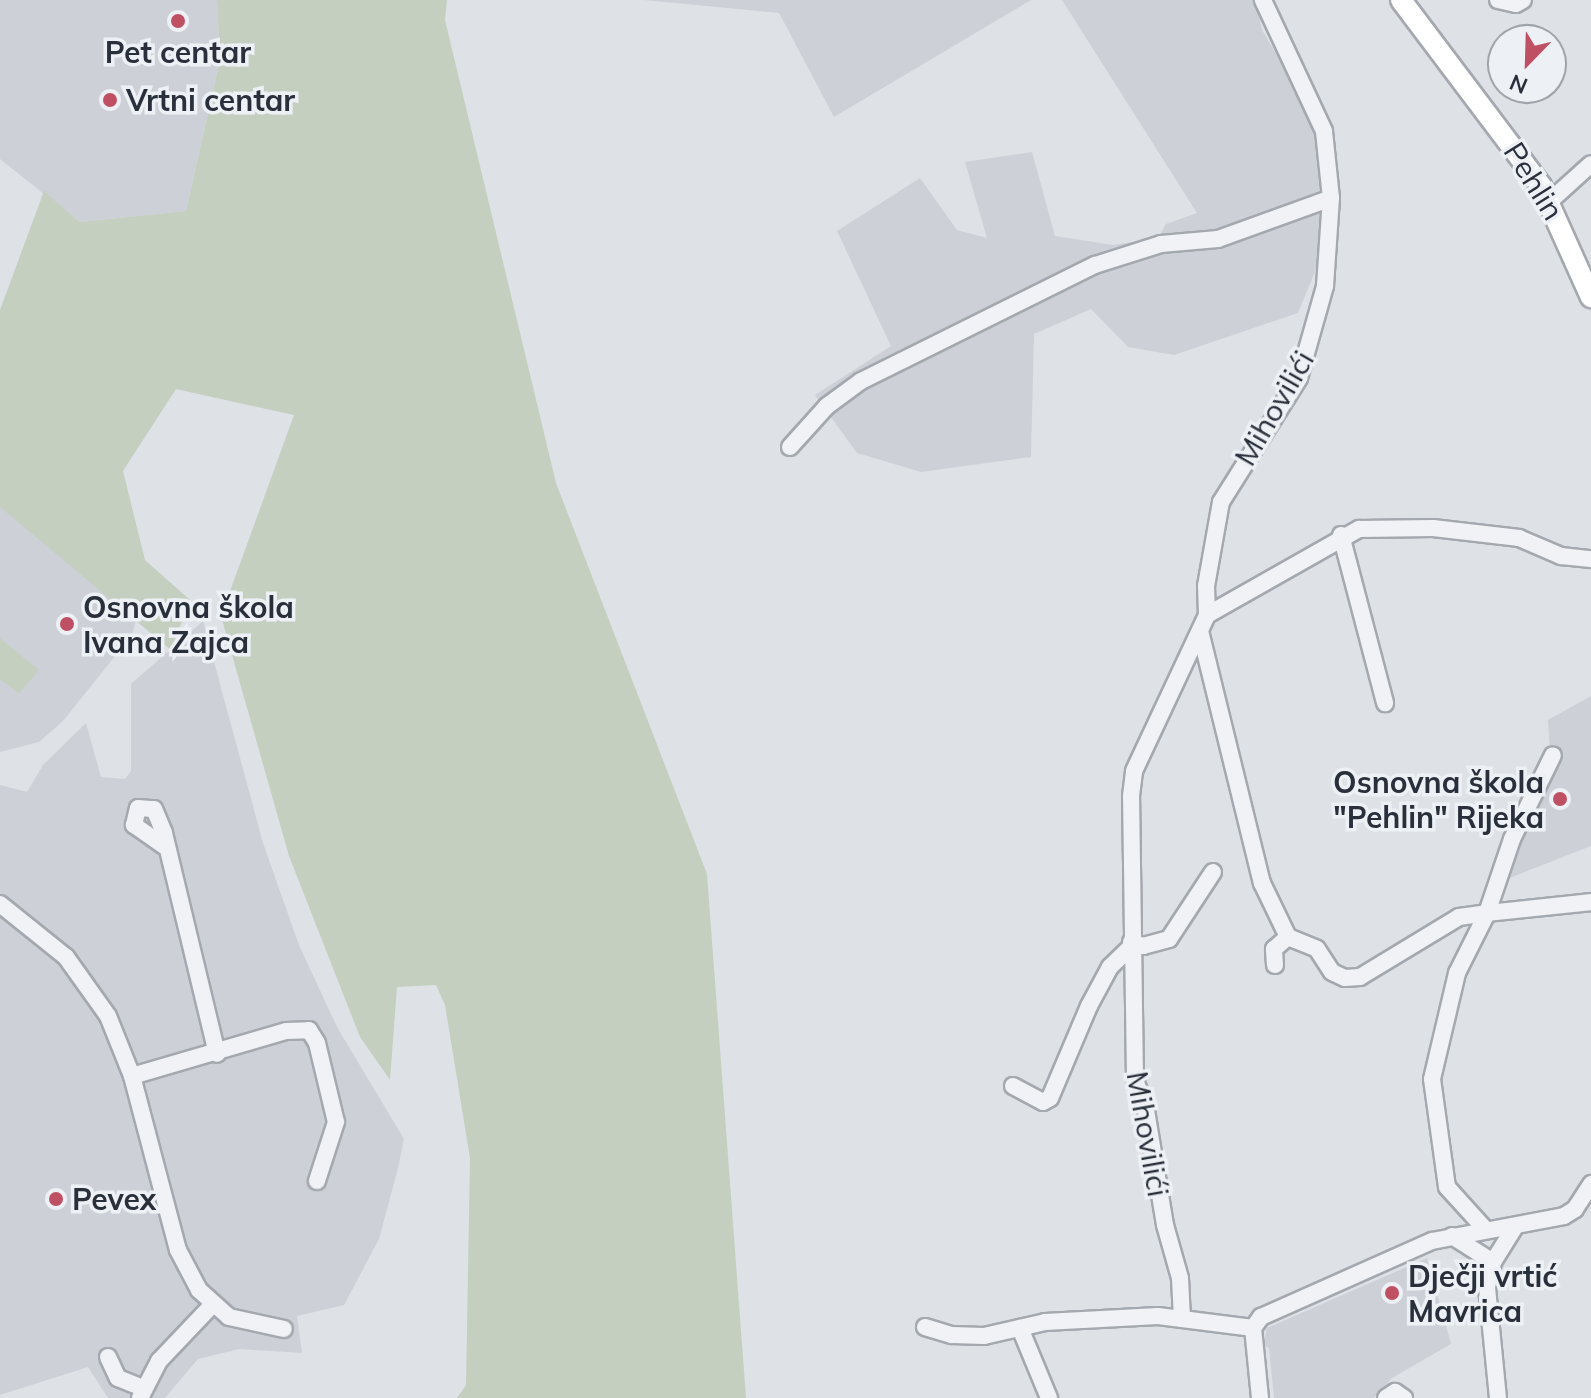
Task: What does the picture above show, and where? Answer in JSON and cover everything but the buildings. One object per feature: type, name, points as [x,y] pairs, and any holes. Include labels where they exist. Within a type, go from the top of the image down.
[{"type":"main road","name":"Pehlin","points":[[1401,0],[1511,141],[1550,201],[1591,297]]},
{"type":"street","points":[[790,447],[827,406],[861,381],[1095,265],[1161,244],[1218,239],[1331,198],[1324,131],[1263,0]]},
{"type":"street","points":[[1498,0],[1516,4],[1523,0]]},
{"type":"street","points":[[1550,201],[1591,164]]},
{"type":"street","name":"Mihovilići","points":[[1288,937],[1252,858],[1204,623],[1206,586],[1221,502],[1299,378],[1314,338],[1325,286],[1331,198]]},
{"type":"street","points":[[1204,623],[1341,535],[1382,527],[1433,528],[1519,538],[1561,556],[1591,559]]},
{"type":"street","points":[[1341,535],[1385,703]]},
{"type":"street","name":"Mihovilići","points":[[1182,1319],[1180,1278],[1165,1225],[1146,1110],[1135,1079],[1131,944],[1134,771],[1204,623]]},
{"type":"street","points":[[1486,1230],[1447,1187],[1432,1079],[1457,973],[1487,913],[1512,839],[1553,755]]},
{"type":"street","points":[[164,846],[217,1054]]},
{"type":"street","points":[[1013,1086],[1043,1102],[1050,1098],[1089,1006],[1110,967],[1131,944],[1143,946],[1169,939],[1213,872]]},
{"type":"street","points":[[1275,965],[1274,949],[1288,937],[1317,949],[1332,972],[1360,977],[1459,917],[1591,902]]},
{"type":"street","points":[[0,904],[45,936],[82,976],[108,1016],[132,1076],[178,1250],[199,1290],[213,1304],[248,1325],[284,1329]]},
{"type":"street","points":[[132,1076],[217,1054],[286,1031],[309,1030],[317,1043],[336,1122],[317,1181]]},
{"type":"street","points":[[1260,1398],[1253,1328],[1261,1317],[1452,1236],[1514,1228],[1564,1216],[1575,1209],[1591,1184]]},
{"type":"street","points":[[1498,1398],[1487,1287],[1493,1262],[1514,1228]]},
{"type":"street","points":[[1452,1236],[1493,1262]]},
{"type":"street","points":[[108,1357],[118,1378],[142,1393],[159,1361],[213,1304]]},
{"type":"street","points":[[925,1327],[974,1336],[1095,1318],[1182,1319],[1253,1328]]},
{"type":"street","points":[[1020,1328],[1049,1398]]},
{"type":"street","points":[[1386,1398],[1395,1392],[1404,1398]]},
{"type":"shaded area","points":[[0,0],[217,0],[220,60],[186,211],[79,222],[0,159]]},
{"type":"shaded area","points":[[644,0],[1031,0],[834,117],[779,13]]},
{"type":"shaded area","points":[[1062,0],[1255,0],[1262,30],[1319,127],[1327,218],[1318,264],[1298,313],[1174,355],[1128,347],[1091,309],[1034,334],[1031,457],[921,472],[857,453],[815,395],[891,346],[837,231],[920,178],[957,230],[987,238],[965,162],[1032,152],[1055,236],[1113,245],[1158,238],[1166,224],[1197,213]]},
{"type":"shaded area","name":"Osnovna škola Ivana Zajca","points":[[0,494],[138,612],[132,635],[63,721],[39,742],[0,752]]},
{"type":"shaded area","points":[[203,621],[263,843],[299,945],[337,1027],[404,1139],[398,1168],[379,1239],[344,1305],[297,1316],[302,1353],[239,1349],[198,1359],[165,1398],[108,1398],[88,1367],[0,1395],[0,785],[27,792],[43,765],[86,723],[101,777],[125,779],[131,771],[131,684]]},
{"type":"shaded area","name":"Osnovna škola \"Pehlin\" Rijeka","points":[[1591,696],[1591,846],[1502,881],[1550,753],[1548,720]]},
{"type":"shaded area","name":"Dječji vrtić Mavrica","points":[[1427,1258],[1451,1344],[1392,1378],[1374,1398],[1274,1398],[1269,1348],[1263,1345],[1267,1328]]},
{"type":"green space","points":[[217,0],[447,0],[445,20],[556,483],[707,874],[746,1398],[457,1398],[466,1385],[470,1158],[445,1005],[436,985],[397,987],[390,1080],[360,1037],[289,856],[221,616],[294,415],[176,389],[123,471],[145,560],[190,600],[171,650],[0,507],[0,310],[44,191],[79,222],[186,211],[220,60]]},
{"type":"green space","points":[[0,638],[39,670],[19,694],[0,679]]},
{"type":"place","name":"Pet centar","points":[[178,21]]},
{"type":"place","name":"Vrtni centar","points":[[110,100]]},
{"type":"place","name":"Osnovna škola Ivana Zajca","points":[[67,624]]},
{"type":"place","name":"Osnovna škola \"Pehlin\" Rijeka","points":[[1560,799]]},
{"type":"place","name":"Pevex","points":[[56,1199]]},
{"type":"place","name":"Dječji vrtić Mavrica","points":[[1392,1293]]}]
